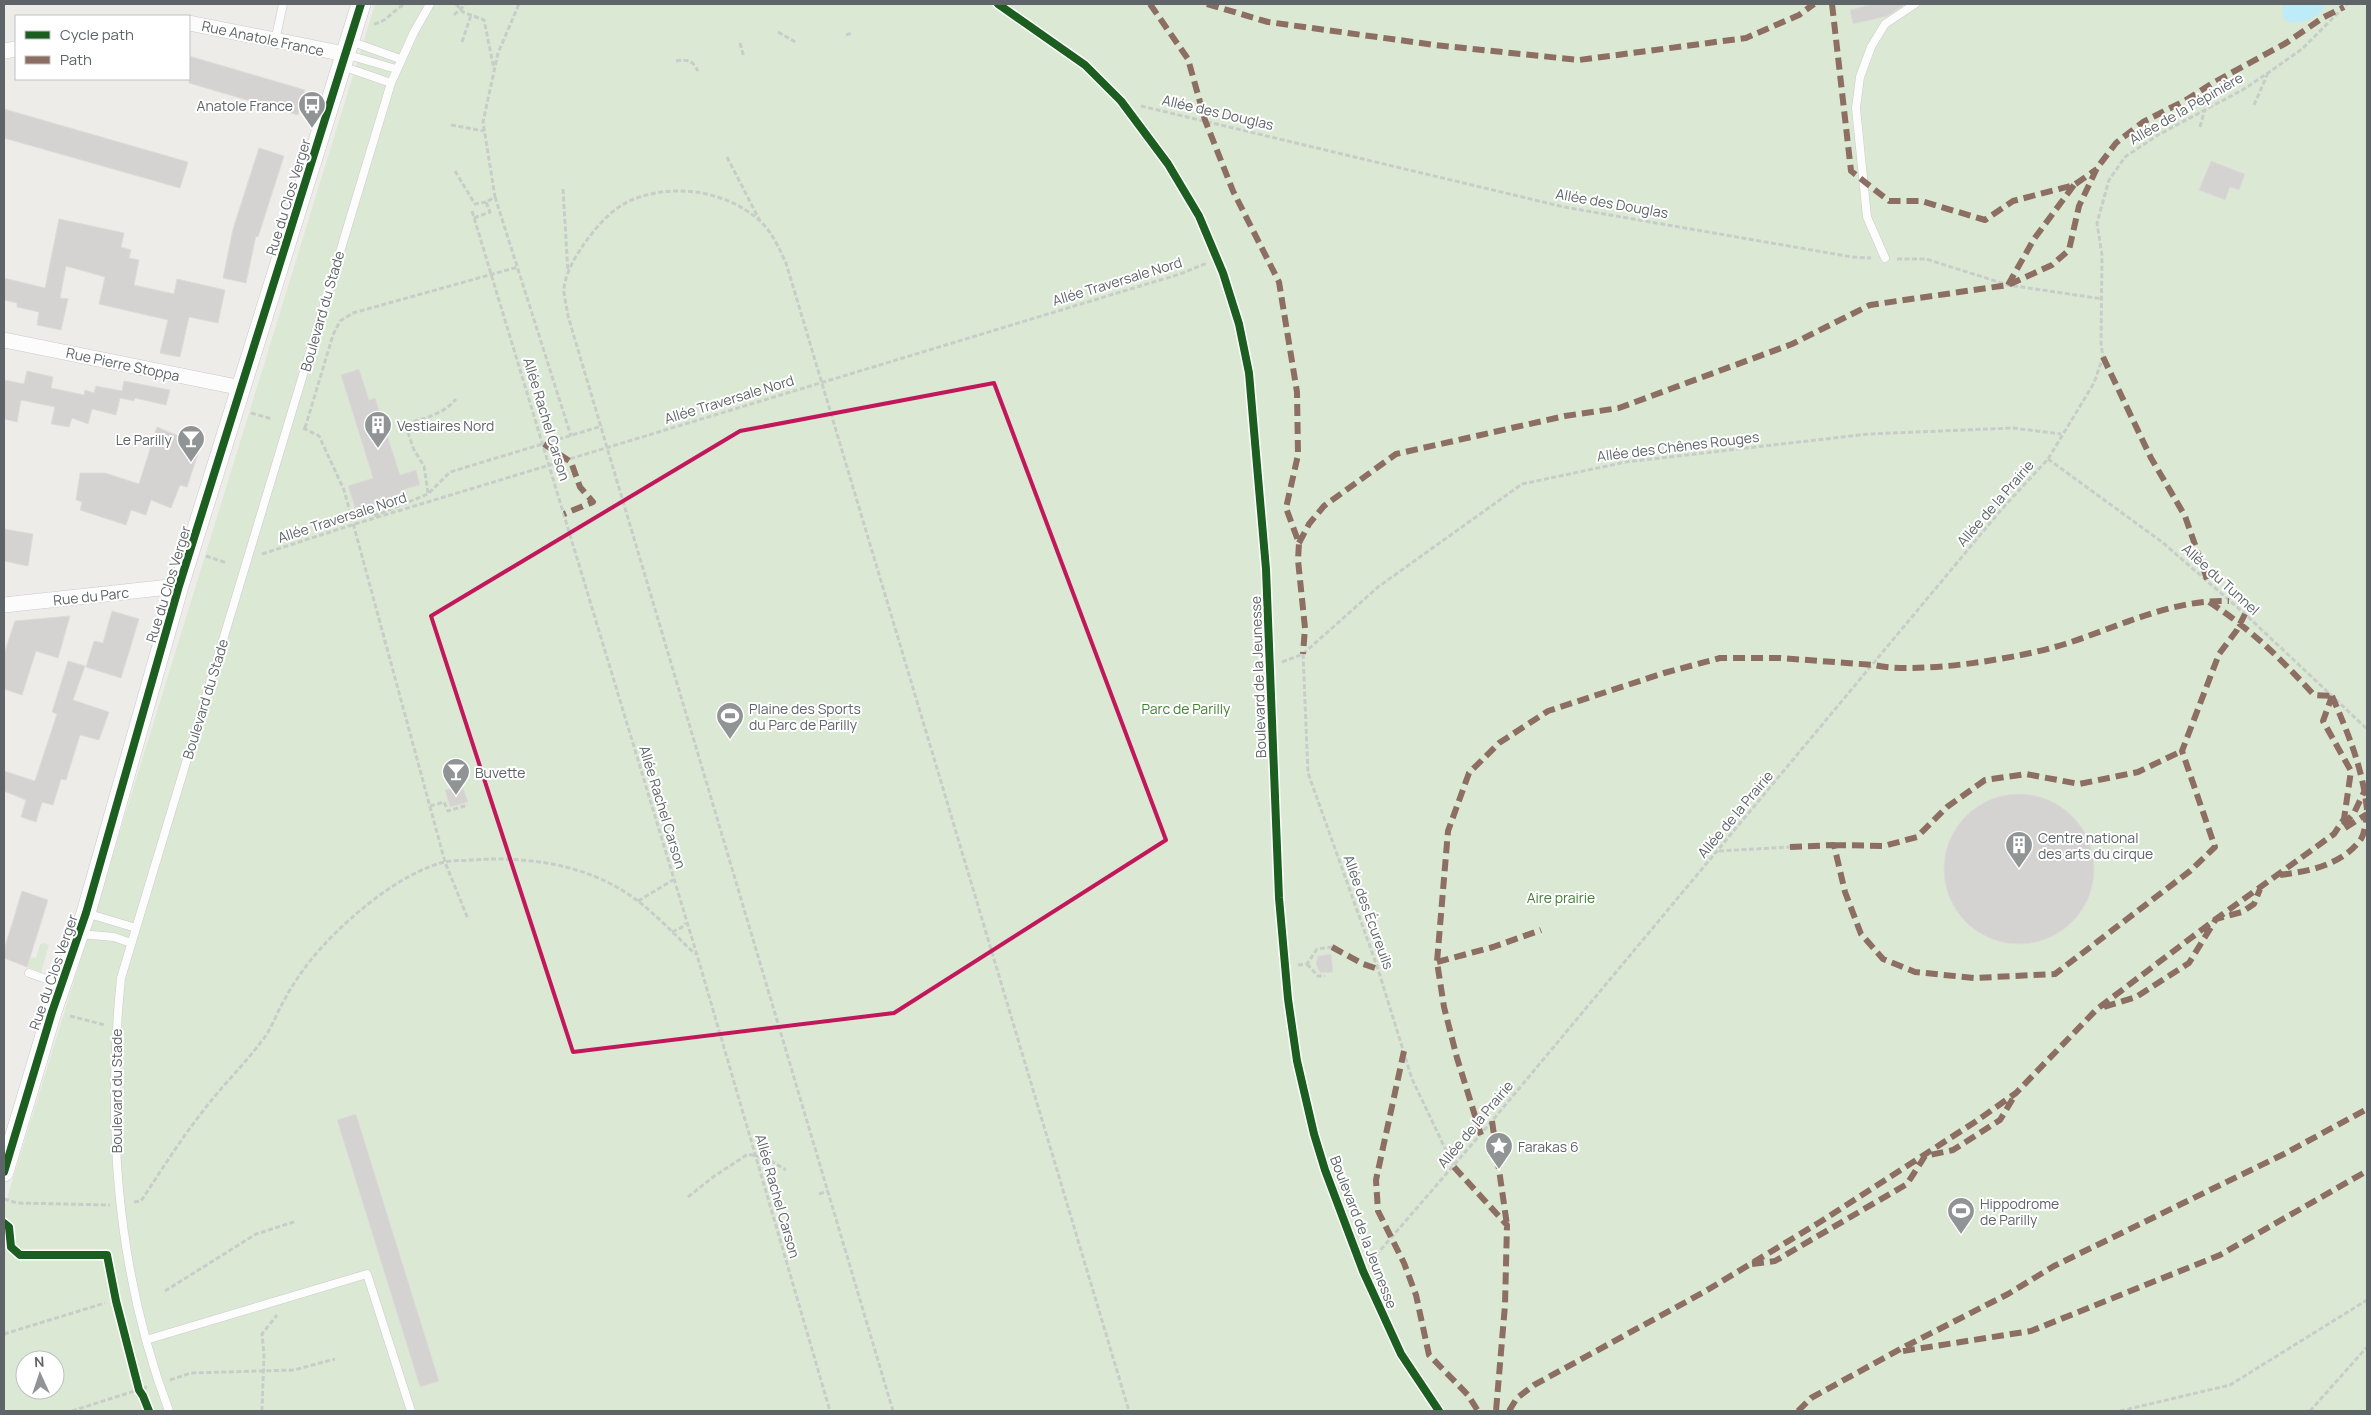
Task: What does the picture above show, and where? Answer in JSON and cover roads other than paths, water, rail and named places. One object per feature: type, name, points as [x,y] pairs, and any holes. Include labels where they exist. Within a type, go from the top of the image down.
[{"type":"street","name":"Rue du Clos Verger","points":[[4,1172],[52,1012],[86,913],[179,586],[359,11]]},
{"type":"street","name":"Rue Anatole France","points":[[190,23],[345,54]]},
{"type":"street","name":"Rue Pierre Stoppa","points":[[4,340],[242,388]]},
{"type":"street","name":"Rue du Parc","points":[[4,605],[179,586]]},
{"type":"lane","points":[[275,41],[283,4]]},
{"type":"lane","name":"Boulevard du Stade","points":[[169,1411],[146,1340],[129,1267],[119,1204],[115,1138],[116,1027],[121,978],[391,83],[400,59],[430,4]]},
{"type":"lane","name":"Boulevard de la Jeunesse","points":[[998,4],[1085,65],[1121,101],[1168,164],[1200,216],[1217,258],[1239,324],[1249,373],[1266,569],[1279,898],[1292,1028],[1314,1134],[1336,1202],[1363,1271],[1401,1354],[1439,1411]]},
{"type":"lane","points":[[1885,258],[1867,217],[1856,108],[1860,77],[1871,47],[1885,24],[1916,4]]},
{"type":"lane","points":[[345,54],[400,59]]},
{"type":"lane","points":[[345,54],[391,83]]},
{"type":"lane","name":"Rue Anatole France","points":[[345,54],[396,69]]},
{"type":"lane","points":[[86,913],[136,928]]},
{"type":"lane","points":[[78,934],[114,938],[131,943]]},
{"type":"lane","points":[[29,973],[61,984]]},
{"type":"lane","points":[[146,1340],[367,1274],[411,1411]]},
{"type":"water","points":[[2282,4],[2326,4],[2324,9],[2316,16],[2301,22],[2291,23],[2283,18]]},
{"type":"place","name":"Anatole France","points":[[312,129]]},
{"type":"place","name":"Vestiaires Nord","points":[[378,449]]},
{"type":"place","name":"Le Parilly","points":[[191,463]]},
{"type":"place","name":"Plaine des Sports du Parc de Parilly","points":[[730,740]]},
{"type":"place","name":"Buvette","points":[[456,796]]},
{"type":"place","name":"Centre national des arts du cirque","points":[[2019,869]]},
{"type":"place","name":"Farakas 6","points":[[1499,1170]]},
{"type":"place","name":"Hippodrome de Parilly","points":[[1961,1235]]},
{"type":"park label","name":"Parc de Parilly","points":[[1186,708]]},
{"type":"park label","name":"Aire prairie","points":[[1561,897]]}]
